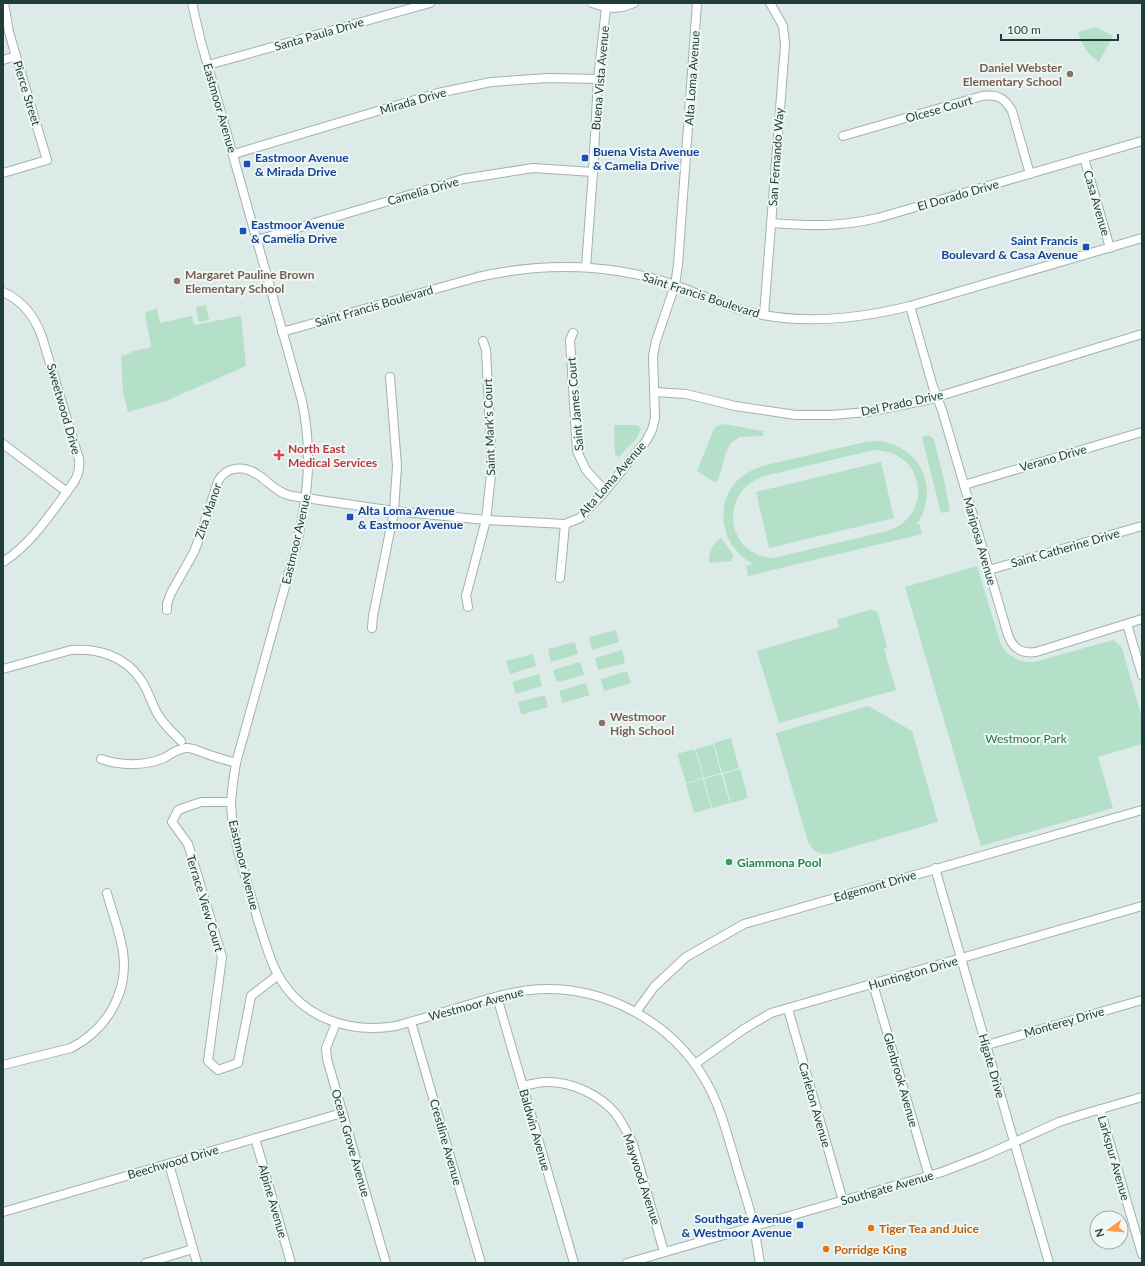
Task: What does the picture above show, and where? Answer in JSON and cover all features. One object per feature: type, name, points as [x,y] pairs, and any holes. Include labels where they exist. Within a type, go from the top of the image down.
[{"type":"street","name":"Pierce Street","points":[[3,173],[47,160],[9,32],[4,3]]},
{"type":"street","name":"Eastmoor Avenue","points":[[192,3],[208,66],[297,381],[306,421],[309,445],[309,471],[306,499],[296,547],[236,763],[231,802],[234,834],[268,951],[278,975],[289,991],[303,1005],[314,1013],[336,1023]]},
{"type":"street","name":"Santa Paula Drive","points":[[208,66],[430,3]]},
{"type":"street","points":[[592,3],[606,8],[622,8],[634,3]]},
{"type":"street","name":"Alta Loma Avenue","points":[[306,499],[394,511],[486,520],[565,524],[580,518],[646,441],[652,430],[655,418],[653,356],[656,341],[675,286],[678,265],[697,3]]},
{"type":"street","name":"San Fernando Way","points":[[764,315],[785,45],[783,26],[770,3]]},
{"type":"street","name":"Buena Vista Avenue","points":[[586,267],[598,79],[606,8]]},
{"type":"street","points":[[3,60],[16,56]]},
{"type":"street","name":"Mirada Drive","points":[[234,154],[438,93],[491,82],[548,78],[598,79]]},
{"type":"street","name":"Olcese Court","points":[[843,136],[990,95],[999,97],[1007,103],[1012,111],[1030,174]]},
{"type":"street","name":"El Dorado Drive","points":[[771,223],[824,226],[861,222],[1142,141]]},
{"type":"street","name":"Casa Avenue","points":[[1084,158],[1110,248]]},
{"type":"street","name":"Camelia Drive","points":[[257,240],[463,180],[533,168],[593,172]]},
{"type":"street","name":"Saint Francis Boulevard","points":[[282,332],[478,277],[500,272],[544,266],[586,267],[633,273],[675,286],[740,310],[764,315],[790,318],[837,319],[860,317],[910,306],[1142,238]]},
{"type":"street","name":"Sweetwood Drive","points":[[3,292],[17,300],[26,308],[38,325],[79,459],[80,468],[78,475],[33,536],[3,562]]},
{"type":"street","name":"Mariposa Avenue","points":[[910,306],[933,387],[964,484],[1010,641],[1013,646],[1019,650],[1029,653],[1036,652],[1142,619]]},
{"type":"street","name":"Saint James Court","points":[[573,333],[570,340],[577,451],[586,470],[605,490]]},
{"type":"street","name":"Del Prado Drive","points":[[655,392],[686,394],[735,406],[796,415],[832,415],[867,412],[913,404],[1142,334]]},
{"type":"street","name":"Saint Mark's Court","points":[[468,607],[466,596],[486,520],[492,466],[486,350],[483,341]]},
{"type":"street","points":[[372,628],[373,616],[394,511],[397,466],[390,377]]},
{"type":"street","name":"Verano Drive","points":[[964,484],[1142,432]]},
{"type":"street","points":[[3,444],[66,492]]},
{"type":"street","name":"Zita Manor","points":[[166,610],[171,593],[184,572],[202,531],[218,481],[226,472],[238,468],[252,471],[285,494],[306,499]]},
{"type":"street","points":[[560,578],[565,524]]},
{"type":"street","name":"Saint Catherine Drive","points":[[989,570],[1142,526]]},
{"type":"street","points":[[1127,624],[1142,675]]},
{"type":"street","points":[[3,669],[71,650],[97,650],[109,654],[120,660],[136,673],[144,685],[163,722],[183,744],[216,758],[236,763]]},
{"type":"street","points":[[101,759],[120,764],[144,764],[160,759],[183,744]]},
{"type":"street","name":"Terrace View Court","points":[[231,802],[201,802],[178,810],[172,822],[188,844],[222,957],[208,1061],[218,1070],[238,1063],[251,996],[278,975]]},
{"type":"street","name":"Edgemont Drive","points":[[636,1012],[654,987],[686,957],[744,924],[935,868],[1142,810]]},
{"type":"street","name":"Higate Drive","points":[[935,868],[1050,1263]]},
{"type":"street","points":[[3,1065],[71,1048],[90,1036],[108,1018],[119,995],[124,968],[120,939],[107,893]]},
{"type":"street","name":"Huntington Drive","points":[[695,1064],[771,1013],[1142,906]]},
{"type":"street","name":"Glenbrook Avenue","points":[[874,984],[929,1176]]},
{"type":"street","name":"Westmoor Avenue","points":[[336,1023],[373,1029],[396,1026],[497,997],[531,990],[568,990],[585,993],[619,1004],[636,1012],[669,1035],[695,1064],[707,1082],[718,1106],[754,1226],[760,1263]]},
{"type":"street","name":"Baldwin Avenue","points":[[497,997],[574,1263]]},
{"type":"street","name":"Monterey Drive","points":[[987,1045],[1142,1000]]},
{"type":"street","name":"Carleton Avenue","points":[[788,1009],[843,1201]]},
{"type":"street","name":"Crestline Avenue","points":[[411,1022],[481,1263]]},
{"type":"street","name":"Ocean Grove Avenue","points":[[336,1023],[328,1043],[326,1053],[386,1263]]},
{"type":"street","name":"Maywood Avenue","points":[[523,1086],[547,1082],[561,1083],[576,1087],[590,1093],[616,1114],[626,1128],[633,1144],[664,1252]]},
{"type":"street","name":"Southgate Avenue","points":[[627,1263],[929,1176],[970,1162],[1055,1124],[1142,1097]]},
{"type":"street","name":"Larkspur Avenue","points":[[1100,1109],[1142,1254]]},
{"type":"street","name":"Beechwood Drive","points":[[3,1212],[342,1113]]},
{"type":"street","name":"Alpine Avenue","points":[[255,1138],[291,1263]]},
{"type":"street","points":[[169,1164],[198,1263]]},
{"type":"street","points":[[146,1263],[193,1249]]},
{"type":"green space","points":[[1096,27],[1113,36],[1099,62],[1091,56],[1086,49],[1078,32]]},
{"type":"green space","points":[[206,305],[209,320],[199,322],[196,307]]},
{"type":"green space","points":[[157,308],[160,323],[192,316],[194,325],[241,316],[246,366],[166,401],[128,412],[123,393],[121,357],[134,351],[151,347],[145,313]]},
{"type":"green space","points":[[724,424],[763,431],[763,436],[740,437],[731,443],[726,452],[720,475],[716,483],[697,471],[713,431],[717,426]]},
{"type":"green space","points":[[614,425],[638,425],[641,430],[636,439],[619,457],[615,454]]},
{"type":"green space","points":[[928,435],[934,439],[950,511],[941,513],[922,437]]},
{"type":"green space","points":[[877,441],[900,447],[917,462],[926,482],[927,494],[924,511],[916,525],[920,524],[922,534],[748,576],[746,566],[754,564],[743,558],[735,549],[725,528],[723,516],[729,492],[736,482],[748,472],[762,466],[865,442]],"holes":[[[874,450],[891,453],[904,461],[913,472],[918,485],[917,499],[912,512],[902,523],[887,531],[774,558],[758,555],[746,547],[737,536],[733,523],[734,509],[739,495],[749,484],[764,476]]]},
{"type":"green space","points":[[881,462],[894,518],[769,548],[756,492]]},
{"type":"green space","points":[[721,538],[734,556],[731,561],[709,563],[712,549],[715,543]]},
{"type":"green space","name":"Westmoor Park","points":[[977,566],[1001,645],[1007,653],[1018,660],[1034,662],[1113,640],[1122,648],[1142,718],[1142,744],[1098,757],[1113,808],[981,846],[905,587]]},
{"type":"green space","points":[[872,609],[878,613],[887,647],[884,649],[896,690],[779,723],[757,651],[839,627],[837,620]]},
{"type":"green space","points":[[616,630],[619,642],[592,650],[589,637]]},
{"type":"green space","points":[[575,642],[578,654],[551,662],[548,649]]},
{"type":"green space","points":[[622,650],[625,663],[598,670],[595,658]]},
{"type":"green space","points":[[533,654],[536,666],[510,674],[506,661]]},
{"type":"green space","points":[[580,662],[584,675],[557,682],[553,670]]},
{"type":"green space","points":[[627,671],[631,683],[604,691],[601,679]]},
{"type":"green space","points":[[539,674],[542,686],[516,694],[512,682]]},
{"type":"green space","points":[[586,683],[590,695],[563,703],[559,691]]},
{"type":"green space","points":[[545,695],[548,707],[521,715],[518,702]]},
{"type":"green space","points":[[868,706],[912,731],[938,822],[828,854],[819,853],[812,848],[808,842],[776,733]]},
{"type":"green space","points":[[731,738],[739,768],[722,773],[714,743]]},
{"type":"green space","points":[[713,744],[721,773],[704,778],[696,749]]},
{"type":"green space","points":[[695,749],[703,778],[686,783],[677,754]]},
{"type":"green space","points":[[740,769],[748,798],[731,803],[723,774]]},
{"type":"green space","points":[[721,774],[730,803],[712,808],[704,779]]},
{"type":"green space","points":[[703,779],[711,808],[694,813],[686,784]]},
{"type":"place","name":"Daniel Webster Elementary School","points":[[1070,74]]},
{"type":"place","name":"Buena Vista Avenue & Camelia Drive","points":[[585,158]]},
{"type":"place","name":"Eastmoor Avenue & Mirada Drive","points":[[247,164]]},
{"type":"place","name":"Eastmoor Avenue & Camelia Drive","points":[[243,231]]},
{"type":"place","name":"Saint Francis Boulevard & Casa Avenue","points":[[1086,247]]},
{"type":"place","name":"Margaret Pauline Brown Elementary School","points":[[177,281]]},
{"type":"place","name":"North East Medical Services","points":[[279,455]]},
{"type":"place","name":"Alta Loma Avenue & Eastmoor Avenue","points":[[350,517]]},
{"type":"place","name":"Westmoor High School","points":[[602,723]]},
{"type":"place","name":"Giammona Pool","points":[[729,862]]},
{"type":"place","name":"Southgate Avenue & Westmoor Avenue","points":[[800,1225]]},
{"type":"place","name":"Tiger Tea and Juice","points":[[871,1228]]},
{"type":"place","name":"Porridge King","points":[[826,1249]]}]
